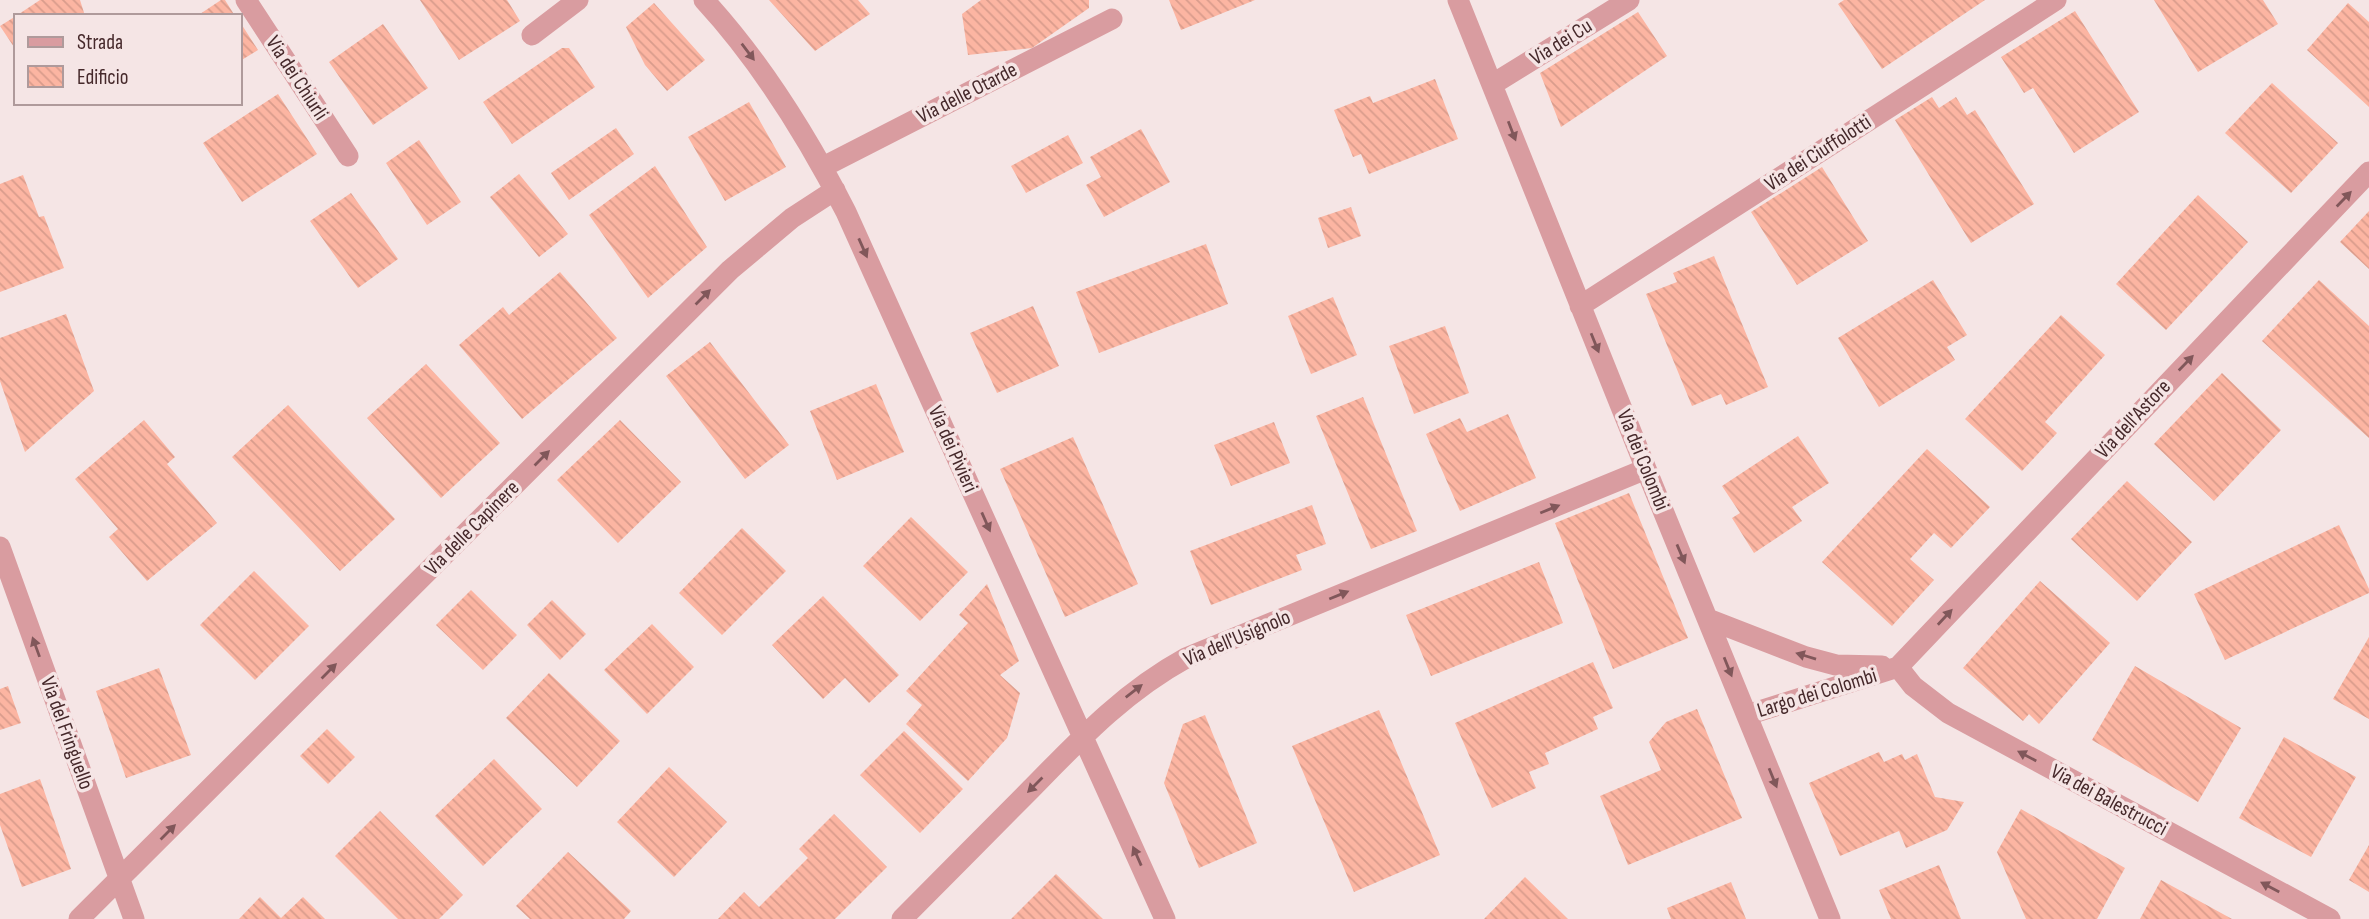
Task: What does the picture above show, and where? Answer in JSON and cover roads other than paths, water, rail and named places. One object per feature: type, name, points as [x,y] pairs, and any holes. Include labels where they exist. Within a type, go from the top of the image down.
[{"type":"street","name":"Via dei Chiurli","points":[[246,0],[348,156]]},
{"type":"street","points":[[532,35],[578,0]]},
{"type":"street","name":"Via dei Pivieri","points":[[704,0],[764,75],[835,190],[1165,919]]},
{"type":"street","name":"Via dei Colombi","points":[[1458,0],[1830,919]]},
{"type":"street","name":"Via dei Cu","points":[[1493,84],[1629,0]]},
{"type":"street","name":"Via dei Ciuffolotti","points":[[1580,306],[2056,0]]},
{"type":"street","name":"Via delle Otarde","points":[[823,167],[1112,19]]},
{"type":"street","name":"Via dell'Astore","points":[[1898,667],[2369,172]]},
{"type":"street","name":"Via delle Capinere","points":[[79,919],[730,271],[792,218],[835,190]]},
{"type":"street","name":"Via dell'Usignolo","points":[[902,919],[1083,736],[1138,687],[1186,658],[1646,469]]},
{"type":"street","name":"Via del Fringuello","points":[[0,547],[134,919]]},
{"type":"street","name":"Largo dei Colombi","points":[[1708,619],[1806,657],[1836,665],[1898,667]]},
{"type":"street","name":"Largo dei Colombi","points":[[1747,715],[1898,667]]},
{"type":"street","name":"Via dei Balestrucci","points":[[1898,667],[1913,686],[1948,713],[2330,919]]}]
